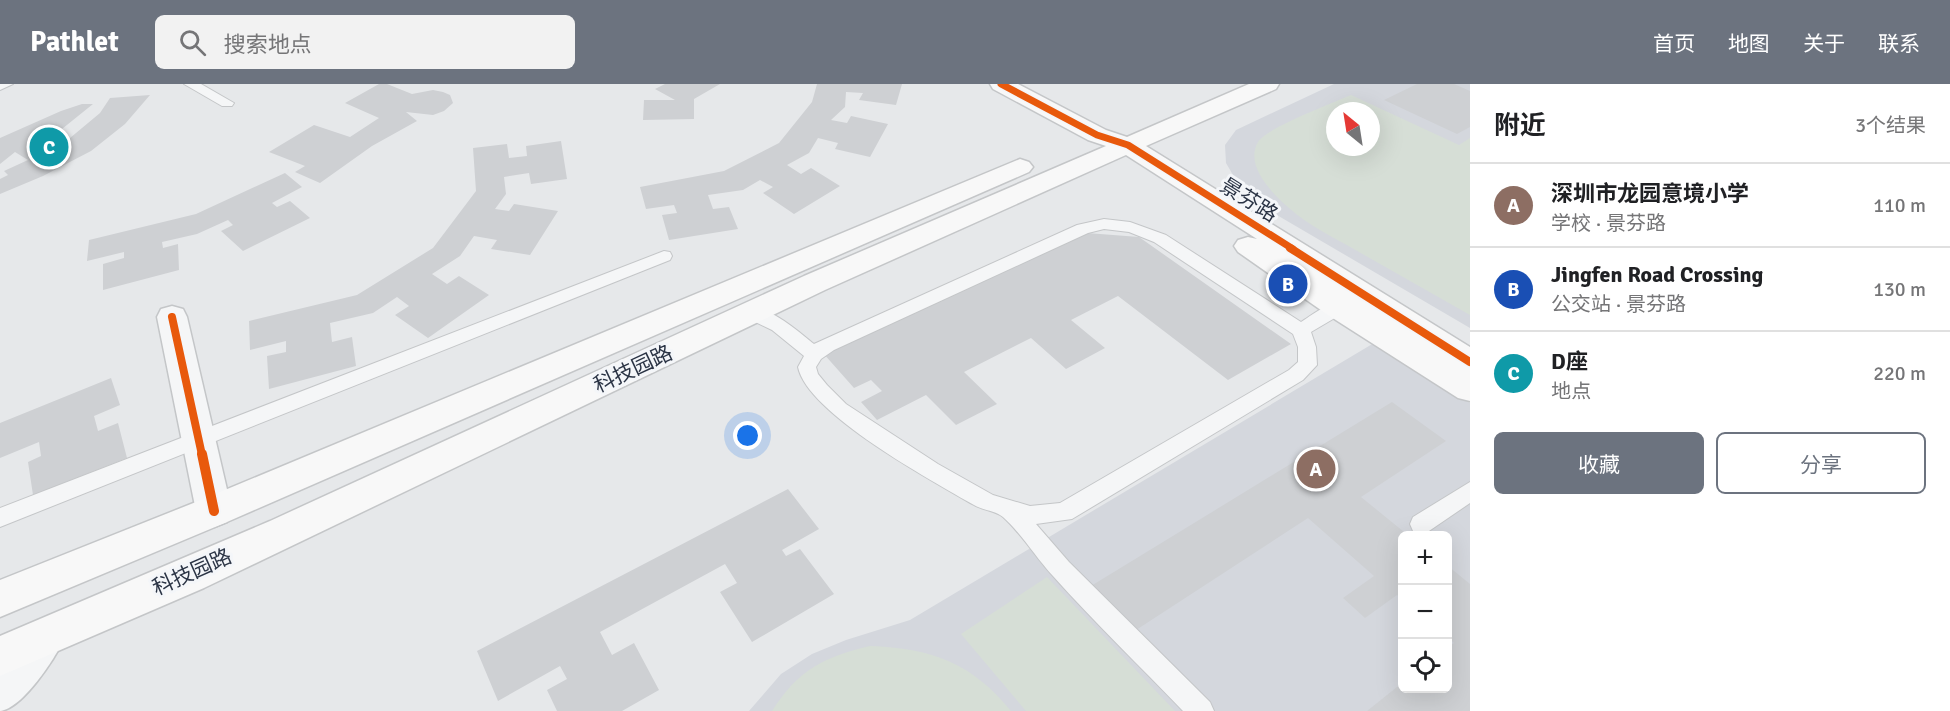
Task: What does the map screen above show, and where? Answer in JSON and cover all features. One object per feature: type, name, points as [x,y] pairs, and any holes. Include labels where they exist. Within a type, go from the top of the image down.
[{"type":"main road","name":"景芬路","points":[[1000,84],[1111,144],[1470,362]]},
{"type":"main road","name":"科技园路","points":[[0,656],[400,480],[1111,144],[1222,84]]},
{"type":"main road","name":"科技园路","points":[[0,599],[1111,144],[1268,84]]},
{"type":"main road","name":"景芬路","points":[[1111,144],[1339,308],[1470,389]]},
{"type":"street","points":[[172,317],[214,511]]},
{"type":"street","points":[[0,691],[43,639]]},
{"type":"lane","points":[[0,86],[6,84]]},
{"type":"lane","points":[[191,84],[227,104]]},
{"type":"lane","points":[[1104,224],[1123,224],[1145,230],[1301,330],[1307,347],[1308,365],[1296,375],[1064,512],[1030,515],[987,502],[931,470],[839,409],[809,376],[807,367],[814,354],[839,339],[1083,229],[1104,224]]},
{"type":"lane","points":[[0,518],[664,256]]},
{"type":"lane","points":[[1301,330],[1339,308]]},
{"type":"lane","points":[[751,313],[778,325],[814,354]]},
{"type":"lane","points":[[1421,524],[1470,491]]},
{"type":"lane","points":[[1009,509],[1061,569],[1201,711]]},
{"type":"shaded area","points":[[1334,84],[1470,84],[1470,328],[1270,211],[1240,187],[1226,163],[1225,145],[1236,130]]},
{"type":"shaded area","points":[[1351,95],[1366,102],[1335,102]]},
{"type":"shaded area","points":[[1326,106],[1326,156],[1380,156],[1380,108],[1459,145],[1470,138],[1470,315],[1322,232],[1297,214],[1268,187],[1257,170],[1255,151],[1258,142],[1273,130]]},
{"type":"shaded area","points":[[1374,343],[1470,403],[1470,711],[749,711],[781,674],[812,654],[846,640],[910,620]]},
{"type":"shaded area","points":[[1047,577],[1175,711],[1026,711],[961,634]]},
{"type":"shaded area","points":[[870,646],[912,650],[949,661],[981,681],[1011,711],[772,711],[792,685],[813,667],[839,655]]},
{"type":"building","points":[[379,84],[387,84],[412,94],[433,90],[443,92],[450,95],[453,103],[444,111],[433,115],[406,112],[417,121],[372,146],[320,183],[295,172],[305,166],[269,152],[314,125],[350,137],[379,118],[345,103]]},
{"type":"building","points":[[665,84],[720,84],[694,99],[694,119],[643,120],[644,100],[675,100],[655,89]]},
{"type":"building","points":[[817,84],[902,84],[896,105],[859,100],[863,93],[846,92],[845,107],[831,120],[847,123],[851,116],[888,124],[870,157],[835,149],[838,143],[818,138],[809,153],[787,165],[801,174],[811,168],[840,186],[794,214],[763,193],[773,187],[760,180],[743,190],[708,195],[713,209],[729,207],[738,229],[669,240],[662,215],[677,213],[674,205],[646,209],[640,187],[724,171],[779,143],[812,102]]},
{"type":"building","points":[[1417,84],[1454,84],[1470,91],[1470,127],[1457,134],[1384,100]]},
{"type":"building","points":[[150,95],[125,124],[91,151],[43,176],[0,194],[0,179],[8,175],[4,171],[28,160],[15,152],[0,164],[0,138],[61,111],[82,104],[93,104],[52,137],[64,143],[100,113],[110,98]]},
{"type":"building","points":[[561,141],[567,179],[531,184],[529,173],[504,177],[506,194],[495,209],[509,211],[514,204],[558,211],[530,255],[491,249],[497,240],[474,236],[460,256],[432,274],[447,284],[459,276],[489,295],[428,338],[395,315],[409,306],[397,297],[373,313],[330,323],[332,342],[352,337],[356,366],[269,389],[267,356],[286,352],[286,341],[250,350],[249,321],[357,295],[433,248],[476,191],[473,148],[507,144],[509,158],[527,156],[526,146]]},
{"type":"building","points":[[285,173],[302,187],[272,203],[277,207],[290,201],[310,218],[243,251],[221,231],[233,225],[228,220],[197,234],[162,242],[163,248],[178,244],[179,270],[103,290],[103,264],[124,258],[124,252],[87,261],[89,240],[196,214]]},
{"type":"building","points":[[1087,233],[1139,237],[1291,344],[1228,380],[1118,296],[1071,320],[1105,348],[1066,369],[1031,338],[964,372],[997,404],[956,425],[926,395],[877,420],[861,402],[882,391],[871,380],[854,388],[823,353]]},
{"type":"building","points":[[111,378],[120,405],[94,416],[98,431],[118,423],[127,458],[33,495],[28,462],[41,456],[39,442],[0,458],[0,423]]},
{"type":"building","points":[[1392,402],[1446,441],[1361,497],[1403,531],[1398,531],[1398,596],[1365,618],[1343,598],[1374,576],[1308,518],[1133,632],[1091,586]]},
{"type":"building","points":[[788,489],[819,529],[782,550],[786,556],[800,549],[834,594],[752,642],[720,592],[737,583],[725,564],[600,632],[612,655],[634,643],[659,690],[622,711],[557,711],[547,690],[567,679],[560,666],[498,701],[477,651]]},
{"type":"building","points":[[1452,569],[1470,584],[1470,711],[1367,711],[1398,686],[1398,693],[1452,693],[1452,644],[1454,643],[1452,641]]},
{"type":"cycle path","points":[[1001,84],[1097,135],[1128,145],[1470,362]]},
{"type":"cycle path","points":[[172,317],[214,511]]},
{"type":"place","name":"D座","points":[[49,147]]},
{"type":"place","name":"Jingfen Road Crossing","points":[[1288,284]]},
{"type":"place","name":"深圳市龙园意境小学","points":[[1316,469]]}]
